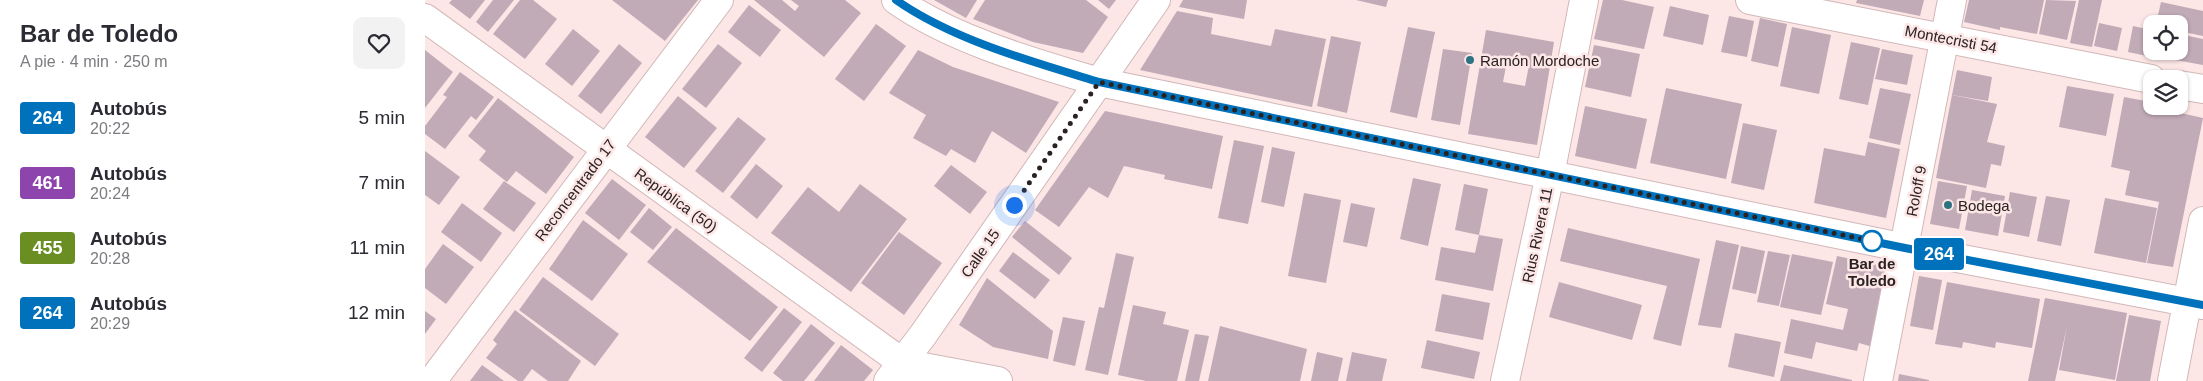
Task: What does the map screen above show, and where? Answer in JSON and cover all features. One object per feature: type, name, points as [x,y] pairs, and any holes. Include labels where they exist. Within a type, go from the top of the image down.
[{"type":"street","name":"Reconcentrado 17","points":[[432,381],[719,0]]},
{"type":"street","points":[[896,0],[917,14],[1013,55],[1099,82],[1905,248],[2195,304]]},
{"type":"street","name":"Calle 15","points":[[895,372],[1156,0]]},
{"type":"street","name":"Rius Rivera 11","points":[[1505,381],[1550,175],[1584,0]]},
{"type":"street","name":"Montecristi 54","points":[[1750,0],[2143,77]]},
{"type":"street","name":"Roloff 9","points":[[1878,381],[1952,0]]},
{"type":"street","name":"República (50)","points":[[425,18],[606,149],[895,372],[928,381]]},
{"type":"street","points":[[2188,86],[2203,89]]},
{"type":"street","points":[[2172,381],[2195,304],[2203,221]]},
{"type":"street","points":[[895,372],[998,381]]},
{"type":"building","points":[[452,0],[485,0],[470,19],[449,3]]},
{"type":"building","points":[[493,0],[514,0],[488,32],[476,22]]},
{"type":"building","points":[[520,0],[533,0],[557,19],[525,59],[493,34]]},
{"type":"building","points":[[612,0],[698,0],[665,41]]},
{"type":"building","points":[[754,0],[782,0],[795,11],[799,6],[791,0],[845,0],[861,13],[824,57]]},
{"type":"building","points":[[934,0],[977,0],[966,18]]},
{"type":"building","points":[[985,0],[1086,0],[1108,17],[1083,53],[1033,42],[973,19]]},
{"type":"building","points":[[1098,0],[1116,0],[1109,9]]},
{"type":"building","points":[[1183,0],[1247,0],[1244,19],[1179,7]]},
{"type":"building","points":[[1356,0],[1388,0],[1386,7]]},
{"type":"building","points":[[1603,0],[1622,0],[1654,7],[1644,49],[1594,39]]},
{"type":"building","points":[[1857,0],[1924,0],[1920,16],[1856,3]]},
{"type":"building","points":[[1969,0],[2044,0],[2037,34],[2000,27],[2000,30],[1964,22]]},
{"type":"building","points":[[2046,0],[2076,1],[2067,40],[2039,34]]},
{"type":"building","points":[[2079,0],[2102,0],[2092,47],[2070,43]]},
{"type":"building","points":[[2161,2],[2203,11],[2203,36],[2188,33],[2188,15],[2158,15]]},
{"type":"building","points":[[749,5],[781,30],[760,57],[728,32]]},
{"type":"building","points":[[1670,6],[1709,15],[1703,45],[1663,36]]},
{"type":"building","points":[[1177,11],[1213,18],[1211,34],[1271,46],[1275,29],[1326,39],[1312,107],[1140,70]]},
{"type":"building","points":[[1729,16],[1754,21],[1747,57],[1721,52]]},
{"type":"building","points":[[1760,18],[1787,24],[1778,67],[1751,61]]},
{"type":"building","points":[[2099,23],[2122,28],[2117,51],[2094,46]]},
{"type":"building","points":[[876,24],[906,46],[864,101],[835,79]]},
{"type":"building","points":[[2133,26],[2143,28],[2143,55],[2128,52]]},
{"type":"building","points":[[1408,27],[1435,32],[1417,118],[1390,112]]},
{"type":"building","points":[[1792,27],[1831,35],[1819,94],[1780,86]]},
{"type":"building","points":[[573,29],[600,51],[572,86],[545,64]]},
{"type":"building","points":[[1486,30],[1554,42],[1537,145],[1468,134]],"holes":[[[1508,56],[1530,60],[1525,86],[1503,82]]]},
{"type":"building","points":[[1331,36],[1361,42],[1347,113],[1317,106]]},
{"type":"building","points":[[2188,36],[2203,39],[2203,65],[2176,60],[2188,60]]},
{"type":"building","points":[[1851,42],[1880,48],[1868,105],[1839,99]]},
{"type":"building","points":[[619,44],[642,63],[601,114],[578,96]]},
{"type":"building","points":[[718,44],[742,63],[706,108],[682,89]]},
{"type":"building","points":[[1594,45],[1640,54],[1631,97],[1585,87]]},
{"type":"building","points":[[1443,49],[1472,53],[1460,125],[1431,120]]},
{"type":"building","points":[[1882,49],[1913,55],[1907,85],[1875,79]]},
{"type":"building","points":[[425,50],[453,72],[425,108]]},
{"type":"building","points":[[918,50],[953,67],[1059,102],[1026,153],[992,131],[975,163],[951,149],[946,156],[913,138],[926,115],[889,93]]},
{"type":"building","points":[[1957,70],[1992,77],[1988,101],[1952,95]]},
{"type":"building","points":[[460,72],[494,97],[476,120],[471,116],[445,149],[425,134],[425,126],[447,97],[443,95]]},
{"type":"building","points":[[2067,86],[2114,94],[2106,136],[2059,127]]},
{"type":"building","points":[[1666,88],[1742,104],[1726,179],[1650,163]]},
{"type":"building","points":[[1880,88],[1911,94],[1900,145],[1869,138]]},
{"type":"building","points":[[1952,95],[1997,104],[1987,142],[2005,146],[2001,166],[1991,164],[1986,188],[1936,178]]},
{"type":"building","points":[[678,96],[717,128],[684,168],[645,137]]},
{"type":"building","points":[[2124,97],[2143,101],[2143,115],[2188,115],[2203,118],[2173,267],[2147,263],[2159,202],[2125,195],[2130,171],[2111,167]]},
{"type":"building","points":[[498,98],[574,157],[546,194],[516,171],[507,182],[479,160],[486,151],[468,136]]},
{"type":"building","points":[[1585,106],[1647,119],[1636,169],[1575,156]]},
{"type":"building","points":[[1105,111],[1223,136],[1212,189],[1164,179],[1165,175],[1124,166],[1108,198],[1089,187],[1059,227],[1035,210]]},
{"type":"building","points":[[738,117],[766,139],[723,193],[695,171]]},
{"type":"building","points":[[1743,123],[1777,130],[1764,190],[1731,183]]},
{"type":"building","points":[[1234,140],[1264,146],[1248,224],[1218,218]]},
{"type":"building","points":[[1868,142],[1900,149],[1886,218],[1814,203],[1824,148],[1865,156]]},
{"type":"building","points":[[1272,147],[1295,152],[1284,207],[1261,202]]},
{"type":"building","points":[[425,151],[460,177],[439,205],[425,195]]},
{"type":"building","points":[[756,164],[783,186],[757,219],[730,197]]},
{"type":"building","points":[[951,165],[987,192],[970,214],[934,186]]},
{"type":"building","points":[[1413,178],[1441,184],[1428,246],[1400,239]]},
{"type":"building","points":[[612,179],[646,205],[619,240],[585,213]]},
{"type":"building","points":[[504,181],[536,203],[514,232],[483,209]]},
{"type":"building","name":"Bodega","points":[[1938,181],[1967,186],[1959,229],[1930,224]]},
{"type":"building","points":[[860,184],[907,219],[851,292],[771,233],[808,187],[839,212]]},
{"type":"building","points":[[1464,184],[1488,189],[1479,235],[1455,230]]},
{"type":"building","points":[[1972,190],[2005,196],[1998,236],[1965,230]]},
{"type":"building","points":[[2010,192],[2037,197],[2029,237],[2003,232]]},
{"type":"building","points":[[1304,193],[1341,200],[1326,283],[1288,276]]},
{"type":"building","points":[[2046,196],[2070,200],[2061,246],[2037,241]]},
{"type":"building","points":[[2105,198],[2157,208],[2146,263],[2094,253]]},
{"type":"building","points":[[462,203],[502,233],[481,262],[441,232]]},
{"type":"building","points":[[1351,203],[1375,208],[1367,247],[1343,242]]},
{"type":"building","points":[[649,208],[672,227],[653,250],[630,232]]},
{"type":"building","points":[[583,220],[628,254],[592,301],[549,269]]},
{"type":"building","points":[[1025,221],[1072,258],[1059,275],[1012,237]]},
{"type":"building","points":[[676,228],[778,307],[750,341],[647,262]]},
{"type":"building","points":[[1568,228],[1700,259],[1681,346],[1653,339],[1667,286],[1560,261]]},
{"type":"building","points":[[899,232],[942,263],[904,315],[861,283]]},
{"type":"building","points":[[1479,235],[1503,239],[1493,291],[1435,280],[1441,247],[1475,253]]},
{"type":"building","points":[[1716,240],[1739,245],[1721,328],[1698,325]]},
{"type":"building","points":[[443,244],[474,267],[446,304],[425,288],[425,269]]},
{"type":"building","points":[[1741,246],[1765,251],[1756,294],[1732,289]]},
{"type":"building","points":[[1768,251],[1790,255],[1779,306],[1757,302]]},
{"type":"building","points":[[1013,252],[1050,280],[1035,299],[999,271]]},
{"type":"building","points":[[1116,253],[1134,257],[1108,375],[1085,370],[1099,307],[1104,308]]},
{"type":"building","points":[[1792,254],[1833,262],[1821,315],[1780,307]]},
{"type":"building","points":[[1837,256],[1890,267],[1873,347],[1859,343],[1857,351],[1816,342],[1812,359],[1784,353],[1791,319],[1843,330],[1848,309],[1826,304]]},
{"type":"building","points":[[1919,276],[1942,280],[1933,330],[1910,326]]},
{"type":"building","points":[[543,277],[619,334],[595,366],[519,310]]},
{"type":"building","points":[[987,278],[1053,331],[1048,359],[993,347],[959,325]]},
{"type":"building","points":[[1559,282],[1642,305],[1632,340],[1549,317]]},
{"type":"building","points":[[1947,282],[2040,299],[2032,348],[1996,342],[1995,348],[1963,342],[1962,348],[1935,344]]},
{"type":"building","points":[[1442,294],[1490,303],[1483,340],[1435,331]]},
{"type":"building","points":[[2045,298],[2127,313],[2115,380],[2059,370],[2067,326],[2055,381],[2028,381]]},
{"type":"building","points":[[1133,305],[1166,312],[1163,324],[1189,330],[1177,381],[1146,381],[1118,375]]},
{"type":"building","points":[[784,308],[802,322],[762,372],[744,358]]},
{"type":"building","points":[[515,310],[581,361],[568,381],[548,381],[532,369],[523,381],[518,381],[486,358],[497,344],[493,340]]},
{"type":"building","points":[[425,311],[436,319],[425,334]]},
{"type":"building","points":[[2129,315],[2161,321],[2150,381],[2116,381]]},
{"type":"building","points":[[1063,317],[1085,321],[1075,366],[1053,361]]},
{"type":"building","points":[[811,324],[835,343],[804,381],[783,381],[773,373]]},
{"type":"building","points":[[1220,326],[1307,349],[1300,381],[1208,381]]},
{"type":"building","points":[[1735,333],[1781,342],[1774,377],[1728,367]]},
{"type":"building","points":[[1195,334],[1209,336],[1199,381],[1185,381]]},
{"type":"building","points":[[1427,340],[1480,352],[1474,379],[1421,368]]},
{"type":"building","points":[[841,345],[873,370],[864,381],[814,381]]},
{"type":"building","points":[[1317,352],[1343,358],[1338,381],[1311,381]]},
{"type":"building","points":[[1352,352],[1387,359],[1382,381],[1346,381]]},
{"type":"building","points":[[482,365],[504,381],[470,381]]},
{"type":"building","points":[[1784,365],[1852,380],[1852,381],[1780,381]]},
{"type":"building","points":[[1899,374],[1929,380],[1929,381],[1898,381]]},
{"type":"bus line","name":"264","points":[[896,0],[917,14],[1013,55],[1099,82],[1905,248],[2203,305]]},
{"type":"place","name":"Ramón Mordoche","points":[[1470,60]]},
{"type":"place","name":"Bodega","points":[[1948,205]]},
{"type":"place","name":"Bar de Toledo","points":[[1872,241]]},
{"type":"route","points":[[1014,205],[1099,82],[1872,241]]}]
